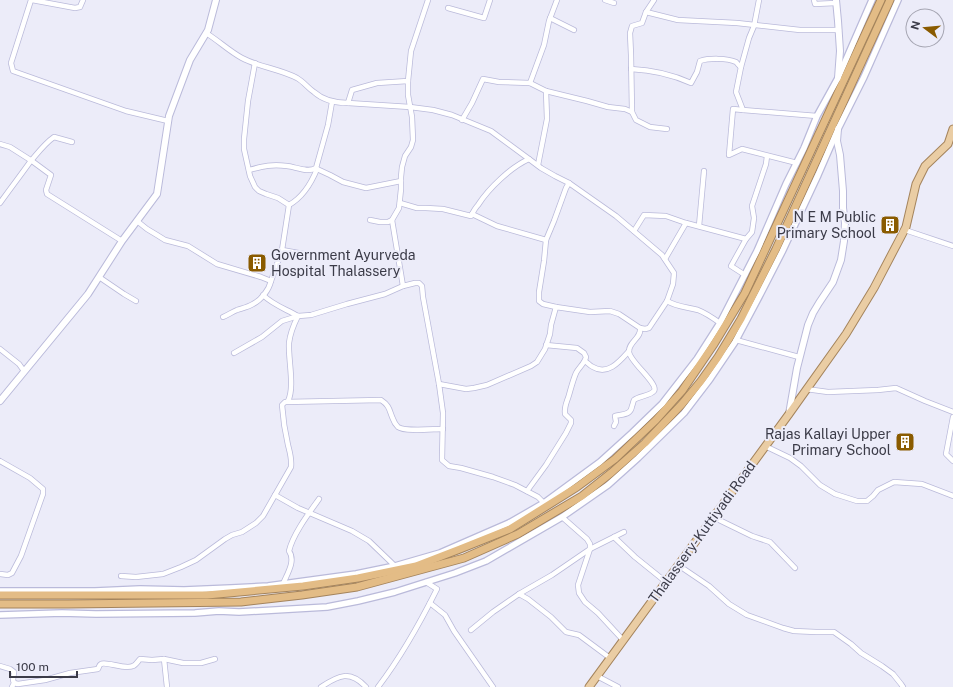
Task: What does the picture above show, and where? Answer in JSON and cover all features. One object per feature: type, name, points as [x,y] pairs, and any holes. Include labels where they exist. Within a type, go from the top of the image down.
[{"type":"highway","points":[[0,595],[206,595],[303,586],[358,578],[416,566],[510,529],[577,487],[615,459],[656,420],[682,391],[714,344],[745,293],[881,0]]},
{"type":"highway","points":[[0,604],[240,602],[357,587],[464,558],[518,534],[582,496],[645,443],[682,404],[718,357],[741,319],[776,249],[890,0]]},
{"type":"main road","points":[[0,401],[88,294],[122,241],[157,194],[169,116],[190,60],[208,30],[216,0]]},
{"type":"main road","points":[[836,2],[840,52],[838,78]]},
{"type":"main road","name":"Thalassery-Kuttiyadi Road","points":[[589,687],[846,334],[874,288],[905,230],[916,184],[925,166],[948,144],[953,128]]},
{"type":"main road","points":[[789,414],[796,368],[808,325],[813,313],[833,282],[841,260],[845,223],[840,155],[837,141],[838,129]]},
{"type":"street","points":[[83,0],[80,7],[75,8],[31,0],[11,63],[13,71],[126,111],[168,121]]},
{"type":"street","points":[[403,286],[392,220],[399,208],[400,203],[402,167],[405,156],[411,147],[413,140],[408,95],[411,50],[428,0]]},
{"type":"street","points":[[448,8],[484,18],[490,0]]},
{"type":"street","points":[[530,82],[544,45],[550,18],[557,0]]},
{"type":"street","points":[[605,0],[614,3]]},
{"type":"street","points":[[654,0],[646,12],[642,23],[632,26],[630,33],[632,112],[636,120],[650,127],[668,129]]},
{"type":"street","points":[[743,110],[736,92],[741,67],[754,26],[759,0]]},
{"type":"street","points":[[814,0],[815,4],[836,2]]},
{"type":"street","points":[[0,591],[95,591],[140,589],[184,590],[261,587],[356,574],[395,566],[440,553],[509,523],[544,502],[600,462],[632,433],[662,404],[697,359],[720,323],[757,251],[817,116],[838,78],[872,0]]},
{"type":"street","points":[[0,615],[62,613],[195,613],[219,611],[239,612],[327,607],[395,592],[455,573],[486,561],[562,518],[608,485],[638,458],[684,412],[710,379],[736,340],[782,252],[898,0]]},
{"type":"street","points":[[646,12],[678,20],[737,23],[800,30],[839,30]]},
{"type":"street","points":[[550,18],[574,30]]},
{"type":"street","points":[[206,33],[242,58],[299,79],[319,96],[332,102],[341,104],[348,103],[434,110],[452,115],[492,131],[529,159],[555,176],[569,183],[616,216],[665,259],[674,273],[673,284],[667,302],[648,328],[640,328],[619,314],[610,311],[590,312],[556,307],[543,304],[539,301],[546,240],[569,183]]},
{"type":"street","points":[[631,69],[669,74],[691,83],[697,72],[700,61],[707,58],[736,62],[741,67]]},
{"type":"street","points":[[255,63],[248,101],[244,139],[244,149],[249,170],[255,186],[259,190],[278,198],[289,205]]},
{"type":"street","points":[[462,120],[483,79],[499,82],[530,82],[546,91],[608,107],[625,109],[632,112]]},
{"type":"street","points":[[348,103],[352,90],[377,83],[408,81]]},
{"type":"street","points":[[538,165],[547,119],[546,91]]},
{"type":"street","points":[[223,317],[254,304],[269,287],[282,250],[289,205],[301,197],[313,179],[328,125],[332,102]]},
{"type":"street","points":[[797,163],[742,149],[729,155],[733,109],[817,116]]},
{"type":"street","points":[[0,203],[49,140],[54,137],[72,142]]},
{"type":"street","points":[[0,144],[10,147],[51,175],[46,190],[48,194],[122,241]]},
{"type":"street","points":[[745,275],[731,266],[746,239],[752,232],[754,218],[752,206],[768,156]]},
{"type":"street","points":[[400,203],[417,208],[443,209],[471,216],[477,206],[499,181],[514,167],[529,159]]},
{"type":"street","points":[[249,170],[268,165],[289,166],[308,170],[316,169],[343,182],[366,188],[401,181]]},
{"type":"street","points":[[699,226],[704,171]]},
{"type":"street","points":[[472,214],[497,226],[546,240]]},
{"type":"street","points":[[634,231],[644,215],[666,216],[686,223],[746,239]]},
{"type":"street","points":[[370,220],[388,222],[392,220]]},
{"type":"street","points":[[137,221],[147,229],[166,240],[188,246],[217,264],[271,281]]},
{"type":"street","points":[[665,259],[686,223]]},
{"type":"street","points":[[905,230],[953,246]]},
{"type":"street","points":[[282,250],[315,256]]},
{"type":"street","points":[[99,277],[136,301]]},
{"type":"street","points":[[234,353],[262,337],[282,321],[298,316],[311,315],[386,294],[403,286],[419,283],[422,286],[422,296],[440,384],[443,413],[442,460],[448,466],[493,477],[515,485],[538,497],[544,502]]},
{"type":"street","points":[[263,295],[268,301],[298,316]]},
{"type":"street","points":[[667,302],[679,307],[697,310],[720,323]]},
{"type":"street","points":[[440,384],[466,389],[487,385],[531,366],[540,358],[546,345],[550,334],[550,325],[556,307]]},
{"type":"street","points":[[288,402],[291,387],[289,342],[298,316]]},
{"type":"street","points":[[585,361],[594,368],[602,370],[614,366],[629,351],[631,344],[641,331],[640,328]]},
{"type":"street","points":[[736,340],[800,357]]},
{"type":"street","points":[[527,492],[546,465],[571,423],[571,420],[565,414],[565,405],[576,373],[585,361],[586,357],[584,353],[577,348],[546,345]]},
{"type":"street","points":[[1,351],[19,364],[24,371]]},
{"type":"street","points":[[614,426],[616,422],[615,416],[628,414],[631,411],[634,400],[654,391],[655,388],[653,383],[640,370],[629,351]]},
{"type":"street","points":[[806,389],[828,392],[896,388],[953,412]]},
{"type":"street","points":[[121,576],[136,577],[163,574],[181,567],[196,560],[225,539],[242,532],[256,523],[263,516],[291,467],[292,460],[284,423],[282,405],[285,402],[381,400],[386,403],[390,409],[393,420],[400,428],[406,430],[443,429]]},
{"type":"street","points":[[953,416],[946,454],[953,461]]},
{"type":"street","points":[[765,446],[790,458],[801,466],[820,485],[835,494],[857,501],[867,501],[878,490],[894,482],[922,484],[953,496]]},
{"type":"street","points":[[0,461],[30,478],[43,489],[43,494],[22,556],[12,574],[0,574]]},
{"type":"street","points":[[275,495],[309,513],[352,531],[369,541],[395,566]]},
{"type":"street","points":[[283,584],[292,563],[292,556],[289,551],[291,543],[319,498]]},
{"type":"street","points":[[562,518],[587,539],[590,544],[590,549],[578,585],[579,593],[585,602],[624,640]]},
{"type":"street","points":[[713,518],[752,536],[770,542],[795,568]]},
{"type":"street","points":[[471,630],[519,594],[552,575],[590,549],[624,532]]},
{"type":"street","points":[[614,537],[634,557],[666,582]]},
{"type":"street","points":[[678,565],[709,586],[729,604],[747,614],[794,631],[834,632],[892,674],[902,687]]},
{"type":"street","points":[[378,687],[415,631],[437,589],[426,582]]},
{"type":"street","points":[[519,594],[551,617],[566,632],[578,635],[610,658]]},
{"type":"street","points":[[430,603],[445,615],[454,631],[493,687]]},
{"type":"street","points":[[0,666],[14,672],[13,685],[70,673],[98,669],[102,663],[132,667],[140,659],[164,659],[183,663],[201,663],[215,659]]},
{"type":"street","points":[[164,659],[167,687]]},
{"type":"street","points":[[321,687],[338,677],[348,675],[355,677],[366,687]]},
{"type":"street","points":[[597,676],[618,687]]},
{"type":"tunnel","points":[[838,95],[838,129]]},
{"type":"place","name":"N E M Public Primary School","points":[[890,225]]},
{"type":"place","name":"Government Ayurveda Hospital Thalassery","points":[[257,263]]},
{"type":"place","name":"Rajas Kallayi Upper Primary School","points":[[905,442]]}]
